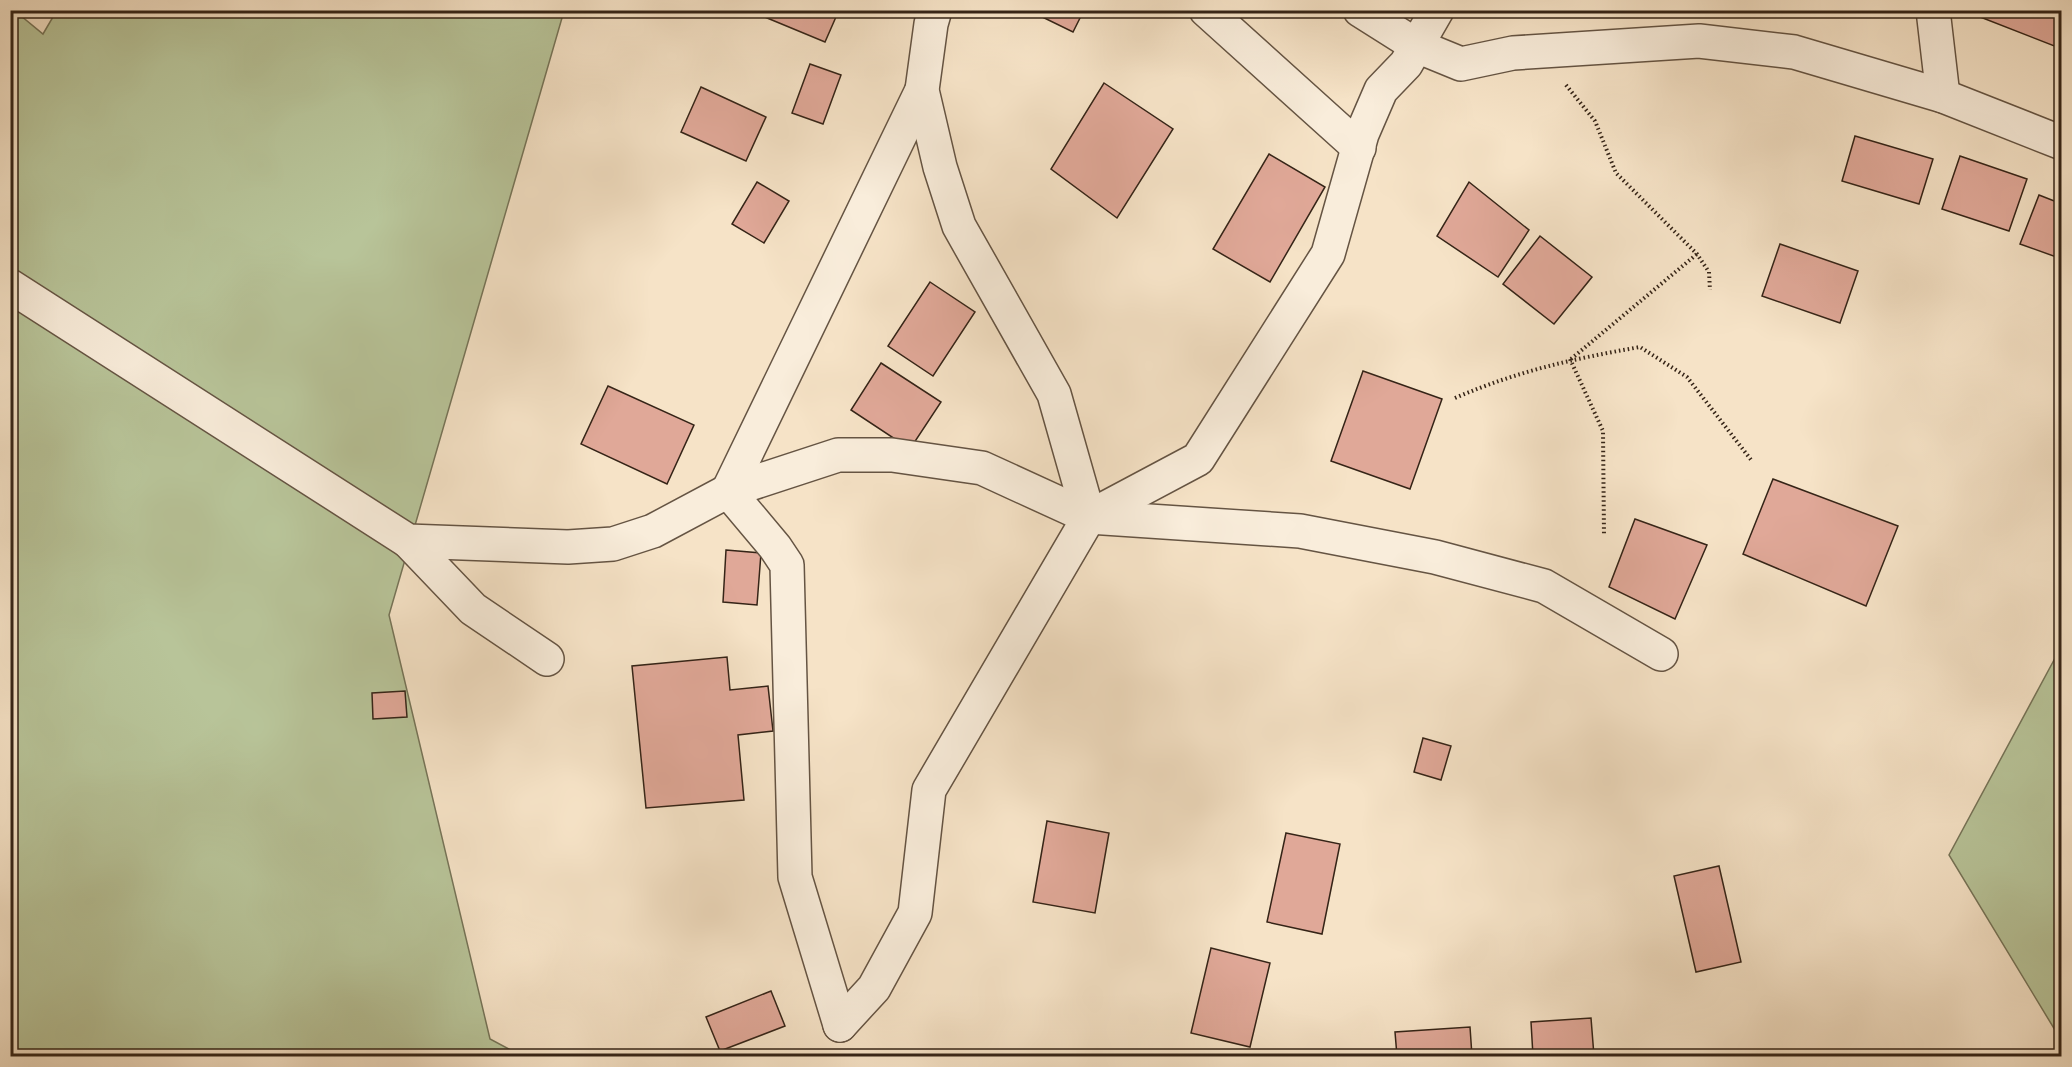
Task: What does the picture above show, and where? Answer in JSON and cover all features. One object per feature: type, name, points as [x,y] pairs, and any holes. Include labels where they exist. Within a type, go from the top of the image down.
[{"type":"street","points":[[728,491],[922,90],[931,24],[936,10]]},
{"type":"street","points":[[1206,10],[1359,148]]},
{"type":"street","points":[[1359,10],[1417,46],[1461,64],[1513,54],[1699,41],[1794,52],[1943,96],[2061,143]]},
{"type":"street","points":[[728,491],[775,547],[787,565],[795,877],[840,1024],[874,988],[915,913],[930,790],[1089,517],[1198,459],[1328,254],[1362,134],[1381,90],[1406,64],[1437,10]]},
{"type":"street","points":[[1933,10],[1943,96]]},
{"type":"street","points":[[922,90],[940,167],[959,226],[1054,394],[1089,517]]},
{"type":"street","points":[[10,286],[408,542],[473,609],[547,659]]},
{"type":"street","points":[[408,542],[568,547],[613,544],[653,531],[728,491],[838,455],[892,455],[982,468],[1089,517],[1300,531],[1435,557],[1544,586],[1661,654]]},
{"type":"path","points":[[1560,81],[1569,87],[1595,121],[1616,173],[1698,254],[1709,272],[1710,290]]},
{"type":"path","points":[[1570,359],[1698,254]]},
{"type":"path","points":[[1455,398],[1504,377],[1570,359],[1640,347],[1687,377],[1752,460]]},
{"type":"path","points":[[1570,359],[1603,431],[1604,536]]},
{"type":"green space","points":[[57,10],[564,11],[389,615],[490,1039],[522,1056],[11,1056],[10,11],[15,11],[43,34]]},
{"type":"green space","points":[[2061,647],[2061,1040],[1949,855]]},
{"type":"building","points":[[756,10],[839,10],[825,42],[755,13]]},
{"type":"building","points":[[1028,10],[1084,10],[1073,32]]},
{"type":"building","points":[[1971,10],[2062,10],[2062,49],[1970,13]]},
{"type":"building","points":[[810,64],[841,75],[823,124],[792,113]]},
{"type":"building","points":[[1104,83],[1173,129],[1117,218],[1051,169]]},
{"type":"building","points":[[701,87],[766,117],[746,161],[681,132]]},
{"type":"building","points":[[1855,136],[1933,159],[1919,204],[1842,181]]},
{"type":"building","points":[[1269,154],[1325,187],[1270,282],[1213,249]]},
{"type":"building","points":[[1960,156],[2027,179],[2009,231],[1942,209]]},
{"type":"building","points":[[757,182],[789,201],[764,243],[732,224]]},
{"type":"building","points":[[1469,182],[1529,230],[1498,277],[1437,236]]},
{"type":"building","points":[[2039,195],[2062,204],[2062,259],[2020,244]]},
{"type":"building","points":[[1540,236],[1592,277],[1554,324],[1503,284]]},
{"type":"building","points":[[1780,244],[1858,271],[1840,323],[1762,296]]},
{"type":"building","points":[[930,282],[975,312],[933,376],[888,346]]},
{"type":"building","points":[[881,363],[941,402],[910,449],[851,410]]},
{"type":"building","points":[[1363,371],[1442,399],[1410,489],[1331,461]]},
{"type":"building","points":[[608,386],[694,425],[667,484],[581,444]]},
{"type":"building","points":[[1773,479],[1898,526],[1866,606],[1743,554]]},
{"type":"building","points":[[1635,519],[1707,545],[1675,619],[1609,587]]},
{"type":"building","points":[[726,550],[761,553],[757,605],[723,602]]},
{"type":"building","points":[[727,657],[730,690],[768,686],[773,731],[738,735],[744,800],[646,808],[632,666]]},
{"type":"building","points":[[405,691],[407,717],[373,719],[372,693]]},
{"type":"building","points":[[1423,738],[1451,746],[1441,780],[1414,772]]},
{"type":"building","points":[[1047,821],[1109,833],[1095,913],[1033,902]]},
{"type":"building","points":[[1286,833],[1340,844],[1322,934],[1267,922]]},
{"type":"building","points":[[1719,866],[1741,962],[1696,972],[1674,876]]},
{"type":"building","points":[[1211,948],[1270,963],[1250,1047],[1191,1033]]},
{"type":"building","points":[[771,991],[785,1026],[720,1051],[706,1017]]},
{"type":"building","points":[[1591,1018],[1594,1056],[1533,1056],[1531,1022]]},
{"type":"building","points":[[1470,1027],[1472,1056],[1397,1056],[1395,1032]]}]
